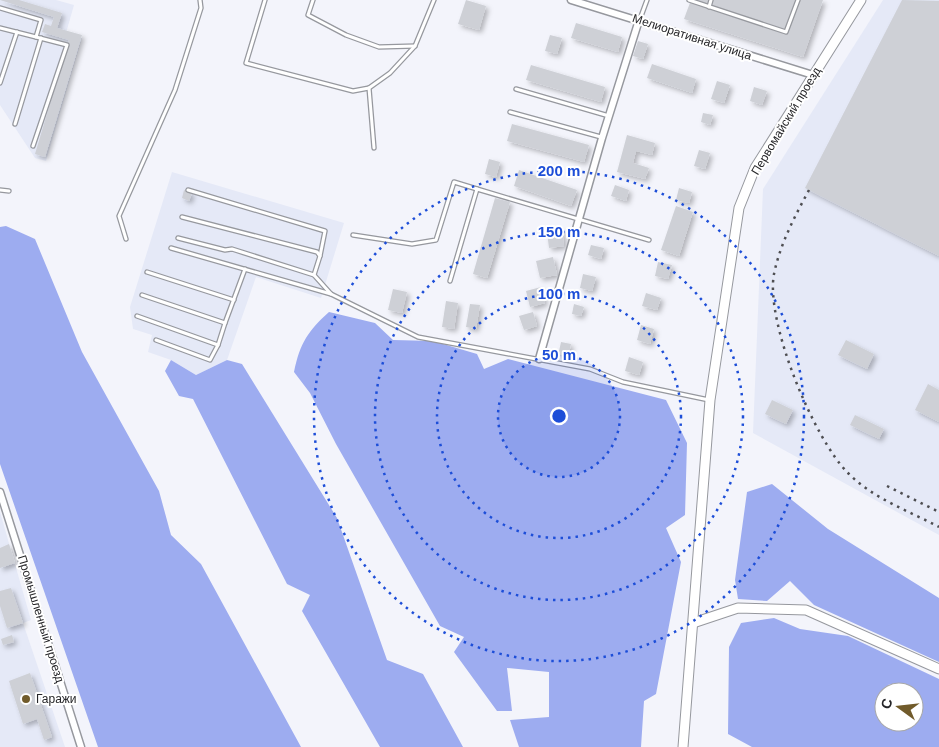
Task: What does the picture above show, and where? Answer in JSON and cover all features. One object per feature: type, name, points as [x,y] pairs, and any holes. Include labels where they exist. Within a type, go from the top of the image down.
[{"type":"main road","name":"Первомайский проезд","points":[[683,747],[710,400],[739,208],[755,168],[861,0]]},
{"type":"main road","points":[[693,623],[738,608],[806,610],[939,669]]},
{"type":"street","name":"Мелиоративная улица","points":[[570,0],[639,20],[813,76]]},
{"type":"street","points":[[539,359],[602,138],[639,20]]},
{"type":"street","name":"Промышленный проезд","points":[[0,492],[81,747]]},
{"type":"lane","points":[[126,239],[119,216],[175,90],[201,8],[200,0]]},
{"type":"lane","points":[[265,0],[246,64],[353,91],[368,88],[390,73],[416,46],[434,0]]},
{"type":"lane","points":[[312,0],[308,15],[346,35],[379,47],[416,46]]},
{"type":"lane","points":[[639,20],[647,0]]},
{"type":"lane","points":[[689,0],[786,32],[798,0]]},
{"type":"lane","points":[[709,7],[712,0]]},
{"type":"lane","points":[[0,8],[42,20],[36,36]]},
{"type":"lane","points":[[0,28],[67,45],[34,146]]},
{"type":"lane","points":[[0,83],[17,32]]},
{"type":"lane","points":[[15,124],[41,38]]},
{"type":"lane","points":[[368,88],[374,148]]},
{"type":"lane","points":[[516,89],[609,117]]},
{"type":"lane","points":[[510,112],[602,138]]},
{"type":"lane","points":[[353,235],[412,244],[436,240],[454,182],[649,240]]},
{"type":"lane","points":[[450,281],[477,188]]},
{"type":"lane","points":[[0,190],[9,191]]},
{"type":"lane","points":[[188,190],[325,231],[314,275]]},
{"type":"lane","points":[[182,217],[317,252],[320,256]]},
{"type":"lane","points":[[178,238],[225,250],[232,249],[314,275],[331,294]]},
{"type":"lane","points":[[171,248],[331,294],[418,337],[590,369],[623,382],[710,400]]},
{"type":"lane","points":[[156,340],[210,360],[218,345],[244,269]]},
{"type":"lane","points":[[147,272],[234,300]]},
{"type":"lane","points":[[142,295],[225,324]]},
{"type":"lane","points":[[137,316],[218,345]]},
{"type":"shaded area","points":[[0,0],[56,0],[74,5],[66,33],[82,38],[46,161],[35,158],[0,105]]},
{"type":"shaded area","points":[[883,0],[939,0],[939,535],[753,433],[763,189]]},
{"type":"shaded area","points":[[172,172],[344,223],[321,298],[256,277],[227,360],[196,375],[171,360],[148,352],[152,335],[133,329],[130,307]]},
{"type":"shaded area","points":[[6,226],[35,239],[82,352],[159,491],[171,535],[201,564],[301,747],[98,747],[0,464],[0,227]]},
{"type":"shaded area","points":[[329,312],[375,323],[393,340],[433,341],[477,354],[484,369],[508,359],[666,400],[687,443],[685,515],[666,528],[681,562],[656,694],[644,701],[641,747],[519,747],[510,720],[549,717],[549,672],[507,668],[512,711],[497,711],[454,652],[464,637],[440,626],[336,444],[310,393],[294,372],[299,353],[306,338]]},
{"type":"shaded area","points":[[171,360],[196,375],[227,360],[242,364],[337,518],[387,660],[423,674],[463,747],[380,747],[302,611],[310,595],[287,584],[193,399],[179,396],[165,371]]},
{"type":"shaded area","points":[[772,484],[828,529],[939,598],[939,662],[814,605],[790,581],[767,601],[738,599],[735,580],[747,492]]},
{"type":"shaded area","points":[[0,512],[31,620],[23,623],[65,747],[0,747]]},
{"type":"shaded area","points":[[774,618],[800,629],[848,636],[939,679],[939,747],[752,747],[728,734],[729,647],[741,623]]},
{"type":"building","points":[[0,0],[19,0],[62,13],[57,28],[82,35],[45,157],[35,154],[69,40],[42,32],[45,24],[51,26],[54,17]]},
{"type":"building","points":[[466,0],[486,6],[479,30],[458,24]]},
{"type":"building","points":[[691,0],[823,0],[803,57],[684,19]]},
{"type":"building","points":[[902,0],[939,1],[939,256],[805,188]]},
{"type":"building","points":[[576,23],[622,37],[618,52],[571,38]]},
{"type":"building","points":[[550,35],[562,38],[557,54],[545,51]]},
{"type":"building","points":[[638,41],[648,44],[643,59],[633,56]]},
{"type":"building","points":[[652,64],[696,79],[692,93],[647,78]]},
{"type":"building","points":[[531,65],[605,87],[601,102],[526,80]]},
{"type":"building","points":[[717,81],[730,85],[724,103],[711,99]]},
{"type":"building","points":[[754,87],[767,91],[762,105],[750,101]]},
{"type":"building","points":[[703,113],[713,115],[710,125],[701,122]]},
{"type":"building","points":[[512,124],[589,145],[584,162],[507,141]]},
{"type":"building","points":[[627,135],[655,143],[652,155],[636,151],[633,163],[649,168],[645,179],[617,172]]},
{"type":"building","points":[[699,150],[710,153],[705,169],[694,166]]},
{"type":"building","points":[[489,159],[500,162],[496,177],[485,174]]},
{"type":"building","points":[[519,170],[577,190],[571,206],[514,186]]},
{"type":"building","points":[[615,185],[629,190],[626,201],[611,196]]},
{"type":"building","points":[[679,188],[692,192],[689,203],[676,200]]},
{"type":"building","points":[[184,190],[192,193],[189,201],[182,198]]},
{"type":"building","points":[[495,198],[510,202],[487,278],[473,274]]},
{"type":"building","points":[[676,206],[693,212],[679,256],[661,250]]},
{"type":"building","points":[[562,229],[564,246],[549,248],[547,232]]},
{"type":"building","points":[[591,245],[604,248],[601,259],[588,255]]},
{"type":"building","points":[[553,257],[557,275],[540,278],[536,261]]},
{"type":"building","points":[[658,262],[672,265],[668,279],[655,276]]},
{"type":"building","points":[[583,274],[596,277],[592,291],[580,288]]},
{"type":"building","points":[[541,287],[545,303],[530,307],[526,291]]},
{"type":"building","points":[[393,289],[407,292],[402,313],[388,310]]},
{"type":"building","points":[[646,293],[661,298],[657,310],[642,306]]},
{"type":"building","points":[[446,301],[458,303],[454,329],[442,327]]},
{"type":"building","points":[[470,304],[480,305],[476,329],[466,327]]},
{"type":"building","points":[[574,304],[584,307],[581,316],[572,314]]},
{"type":"building","points":[[533,312],[537,326],[524,330],[519,316]]},
{"type":"building","points":[[641,325],[654,329],[650,344],[637,340]]},
{"type":"building","points":[[846,340],[874,354],[867,369],[838,355]]},
{"type":"building","points":[[561,342],[571,344],[568,358],[558,356]]},
{"type":"building","points":[[629,357],[643,362],[639,375],[625,371]]},
{"type":"building","points":[[928,384],[939,390],[939,422],[915,410]]},
{"type":"building","points":[[772,400],[793,410],[786,424],[765,414]]},
{"type":"building","points":[[855,415],[884,429],[879,439],[850,425]]},
{"type":"building","points":[[9,544],[15,563],[0,568],[0,548]]},
{"type":"building","points":[[11,588],[23,623],[7,628],[0,606],[0,591]]},
{"type":"building","points":[[12,635],[14,642],[3,645],[1,639]]},
{"type":"building","name":"Гаражи","points":[[30,673],[52,737],[44,740],[37,719],[23,724],[9,681]]},
{"type":"railway","points":[[809,190],[784,241],[774,274],[773,295],[777,321],[784,349],[795,379],[807,408],[821,434],[835,457],[848,473],[879,497],[939,527]]},
{"type":"railway","points":[[887,486],[939,512]]},
{"type":"place","name":"Гаражи","points":[[26,699]]}]
